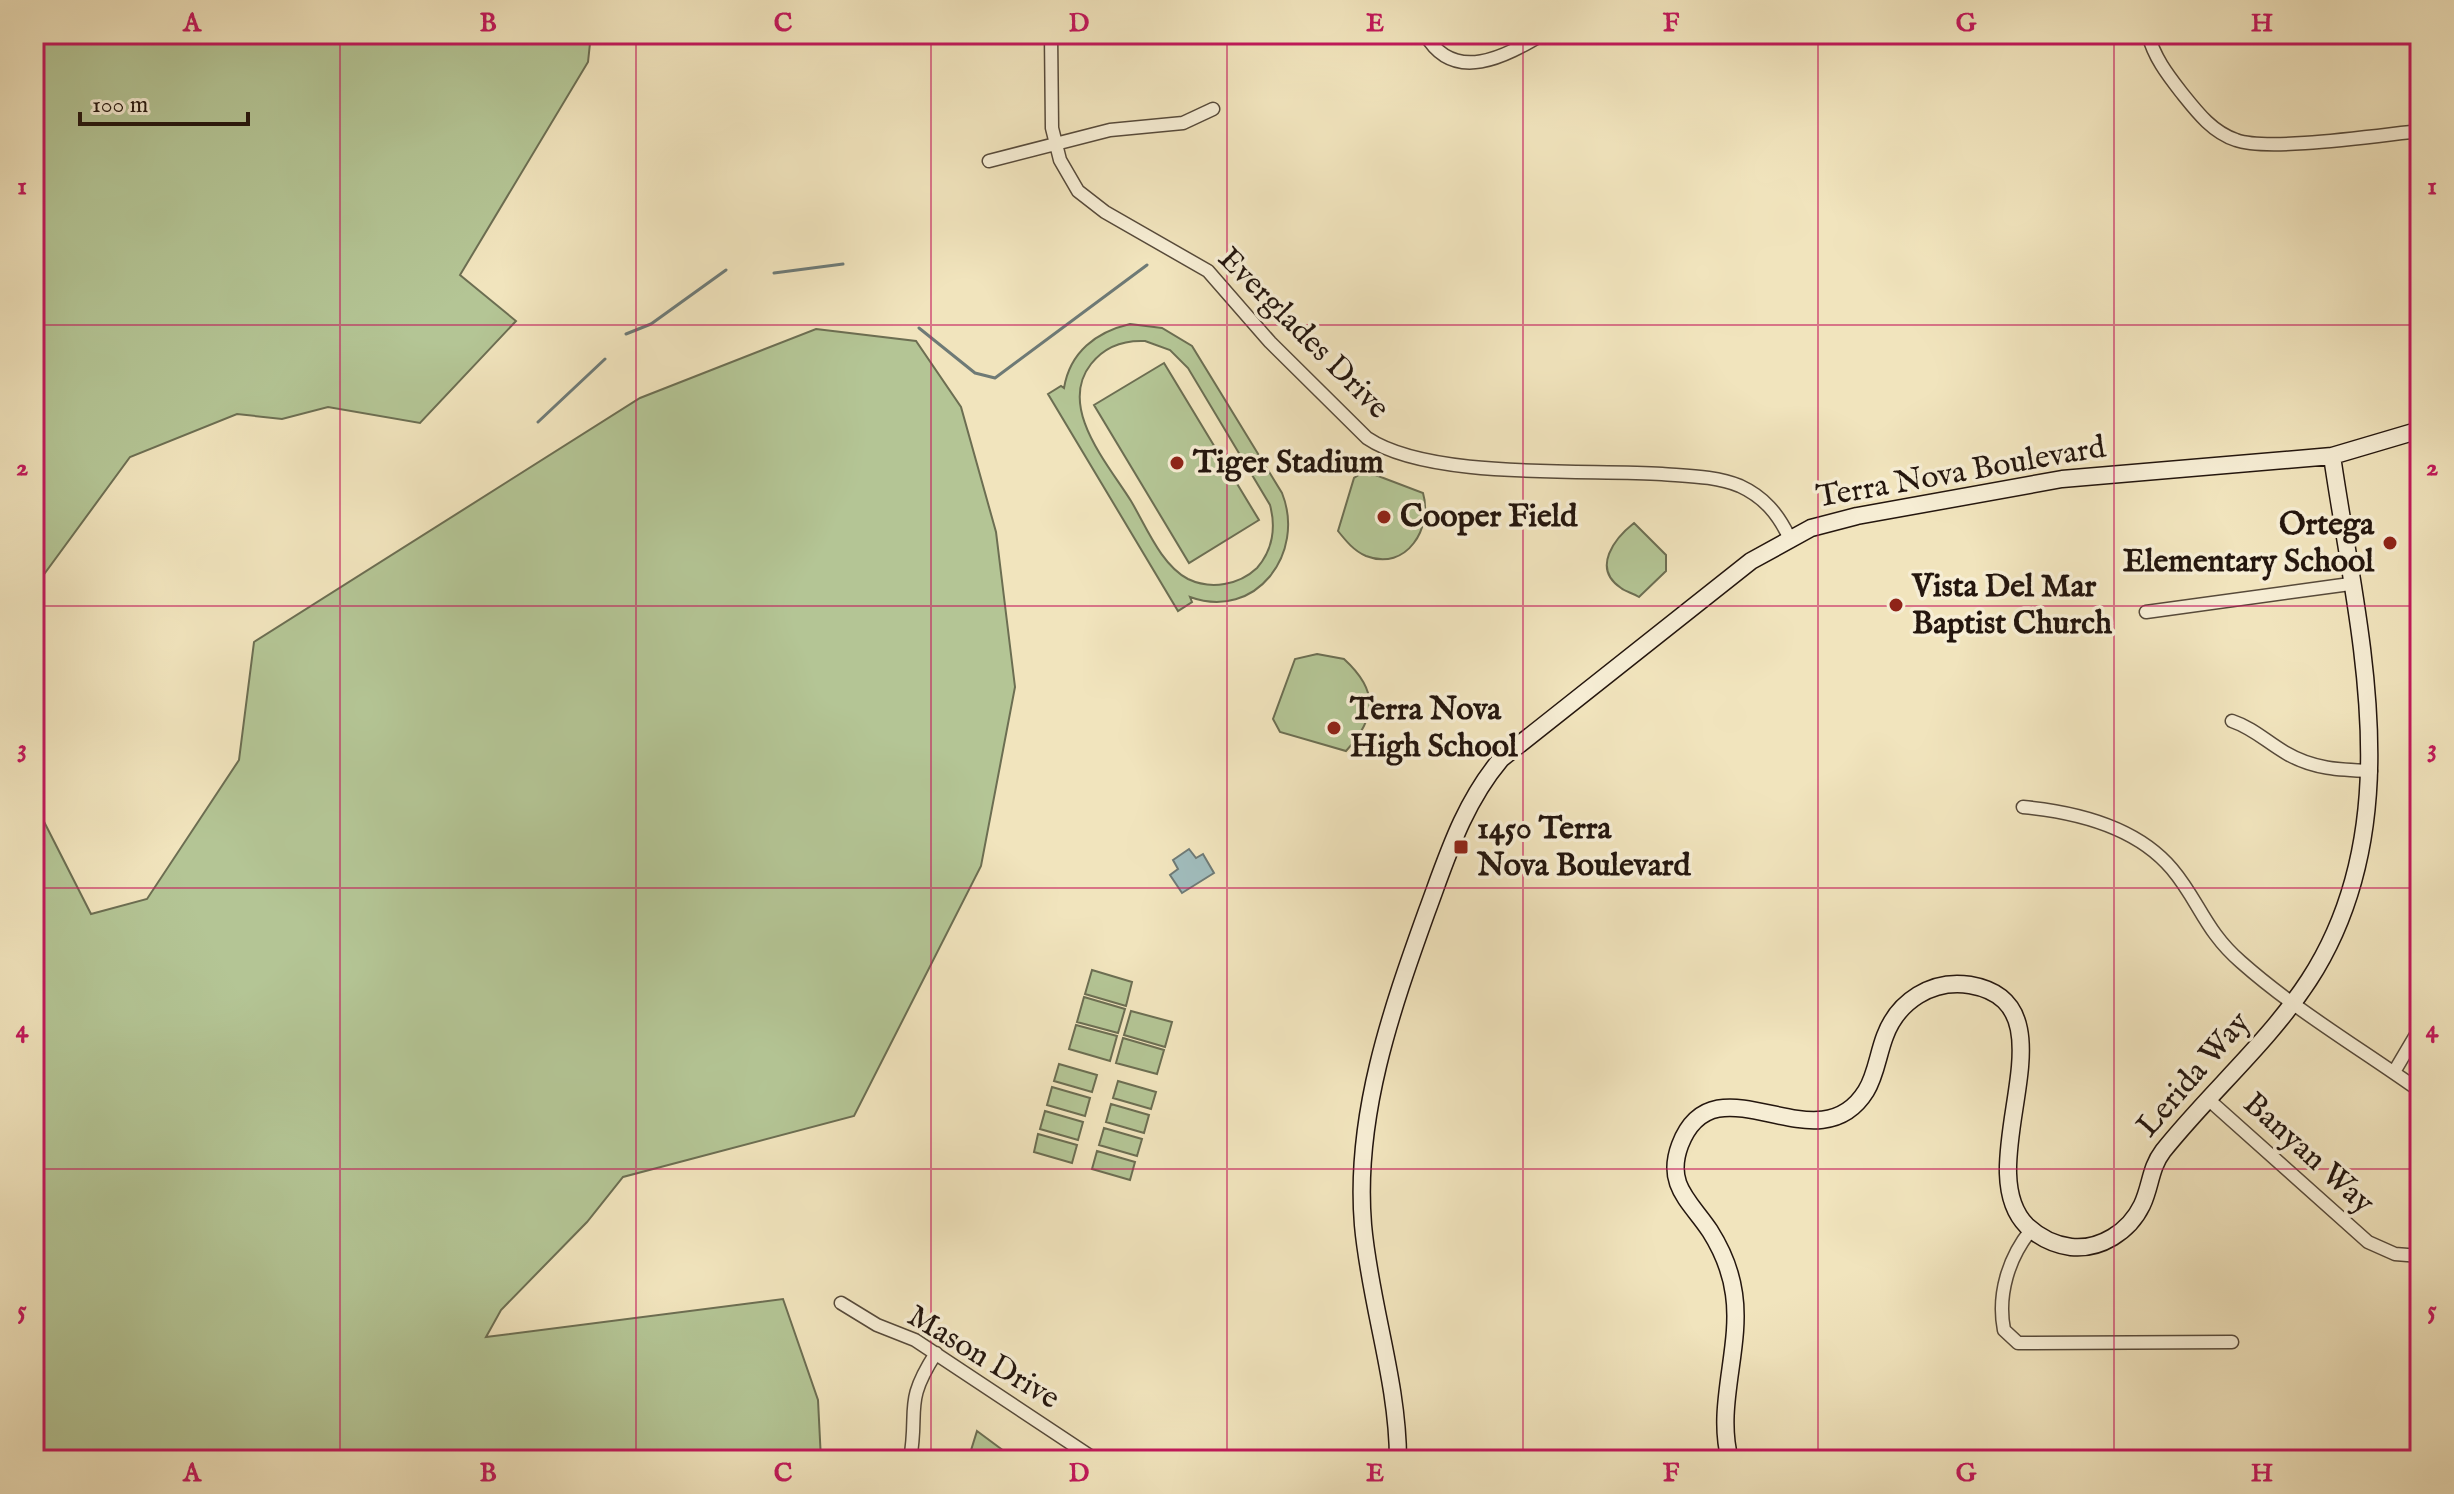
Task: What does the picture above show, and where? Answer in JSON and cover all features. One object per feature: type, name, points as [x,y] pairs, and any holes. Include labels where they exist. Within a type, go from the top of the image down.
[{"type":"street","name":"Everglades Drive","points":[[1051,34],[1051,112],[1055,143],[1067,176],[1090,202],[1208,271],[1270,342],[1353,425],[1383,449],[1418,460],[1516,469],[1638,473],[1721,480],[1739,486],[1766,502],[1789,537]]},
{"type":"street","points":[[1425,34],[1444,53],[1471,63],[1500,58],[1543,34]]},
{"type":"street","points":[[1872,34],[1908,34]]},
{"type":"street","points":[[2148,34],[2159,61],[2200,115],[2211,127],[2238,141],[2276,144],[2420,131]]},
{"type":"street","points":[[989,161],[1128,127],[1183,123],[1213,109]]},
{"type":"street","name":"Terra Nova Boulevard","points":[[1398,1460],[1396,1420],[1365,1237],[1366,1142],[1389,1021],[1464,814],[1486,777],[1517,743],[1733,574],[1789,537],[1857,516],[2036,483],[2117,472],[2332,456],[2420,430]]},
{"type":"street","name":"Lerida Way","points":[[2031,1230],[2053,1242],[2076,1248],[2091,1246],[2116,1235],[2141,1207],[2158,1158],[2294,1001],[2322,959],[2352,891],[2366,830],[2371,771],[2367,704],[2332,456]]},
{"type":"street","points":[[2146,612],[2350,584]]},
{"type":"street","points":[[2232,721],[2254,730],[2301,761],[2334,770],[2371,771]]},
{"type":"street","points":[[2023,807],[2084,815],[2160,856],[2221,943],[2294,1001],[2420,1091]]},
{"type":"street","points":[[1730,1460],[1727,1401],[1735,1301],[1729,1271],[1709,1230],[1679,1192],[1674,1170],[1683,1138],[1697,1121],[1729,1105],[1797,1120],[1829,1119],[1853,1105],[1866,1091],[1886,1031],[1902,1007],[1926,990],[1940,986],[1973,985],[2002,1001],[2019,1028],[2021,1064],[2005,1177],[2013,1207],[2031,1230],[2012,1256],[2002,1308],[2004,1330],[2018,1343],[2232,1342]]},
{"type":"street","points":[[2394,1072],[2420,1028]]},
{"type":"street","name":"Banyan Way","points":[[2209,1100],[2368,1242],[2395,1254],[2420,1256]]},
{"type":"street","name":"Mason Drive","points":[[841,1303],[877,1325],[904,1334],[936,1353],[1096,1460]]},
{"type":"street","points":[[910,1460],[911,1404],[920,1377],[936,1353]]},
{"type":"green space","points":[[34,34],[591,34],[588,62],[460,275],[516,321],[420,423],[328,407],[282,419],[237,414],[130,457],[34,588]]},
{"type":"green space","points":[[1130,324],[1162,328],[1192,346],[1282,493],[1288,516],[1287,538],[1281,559],[1270,576],[1254,590],[1236,599],[1214,602],[1190,597],[1192,602],[1178,611],[1048,394],[1061,386],[1064,388],[1072,364],[1086,346]],"holes":[[[1137,341],[1170,350],[1188,368],[1270,505],[1273,530],[1267,554],[1250,574],[1233,582],[1206,584],[1178,573],[1155,544],[1099,453],[1083,416],[1080,398],[1082,381],[1091,364],[1102,353],[1115,345]]]},
{"type":"green space","points":[[816,329],[916,341],[961,407],[996,532],[1015,687],[981,866],[854,1116],[623,1177],[587,1222],[501,1310],[486,1337],[783,1299],[818,1400],[821,1460],[34,1460],[34,802],[91,914],[147,899],[239,760],[254,642],[640,398]]},
{"type":"green space","name":"Tiger Stadium","points":[[1164,363],[1259,520],[1189,563],[1094,405]]},
{"type":"green space","name":"Cooper Field","points":[[1365,471],[1423,493],[1424,519],[1420,532],[1405,552],[1394,558],[1366,556],[1354,549],[1338,531],[1354,478]]},
{"type":"green space","points":[[1634,523],[1666,555],[1666,571],[1639,597],[1612,580],[1607,563],[1614,545]]},
{"type":"green space","points":[[1317,654],[1344,659],[1368,693],[1370,704],[1364,727],[1346,751],[1280,732],[1273,719],[1295,659]]},
{"type":"green space","points":[[1092,970],[1132,982],[1126,1006],[1085,994]]},
{"type":"green space","points":[[1084,997],[1125,1009],[1118,1033],[1077,1022]]},
{"type":"green space","points":[[1131,1011],[1172,1022],[1165,1047],[1124,1035]]},
{"type":"green space","points":[[1076,1025],[1117,1036],[1110,1061],[1069,1049]]},
{"type":"green space","points":[[1123,1038],[1164,1050],[1157,1074],[1116,1063]]},
{"type":"green space","points":[[1059,1064],[1097,1075],[1092,1092],[1054,1081]]},
{"type":"green space","points":[[1118,1081],[1156,1092],[1151,1109],[1113,1098]]},
{"type":"green space","points":[[1052,1087],[1090,1098],[1085,1116],[1047,1105]]},
{"type":"green space","points":[[1111,1104],[1149,1115],[1144,1133],[1106,1122]]},
{"type":"green space","points":[[1045,1111],[1083,1122],[1078,1140],[1040,1129]]},
{"type":"green space","points":[[1104,1128],[1142,1139],[1137,1156],[1099,1145]]},
{"type":"green space","points":[[1038,1134],[1077,1145],[1072,1163],[1034,1152]]},
{"type":"green space","points":[[1097,1151],[1135,1162],[1130,1180],[1092,1169]]},
{"type":"green space","points":[[977,1431],[1016,1460],[968,1460]]},
{"type":"water","points":[[1189,849],[1196,858],[1203,854],[1214,873],[1182,893],[1170,875],[1178,869],[1173,860]]},
{"type":"waterway","points":[[774,273],[843,264]]},
{"type":"waterway","points":[[919,328],[975,373],[995,378],[1147,265]]},
{"type":"waterway","points":[[626,334],[651,324],[726,270]]},
{"type":"waterway","points":[[538,422],[605,359]]},
{"type":"place","name":"Tiger Stadium","points":[[1177,463]]},
{"type":"place","name":"Cooper Field","points":[[1384,517]]},
{"type":"place","name":"Ortega Elementary School","points":[[2390,543]]},
{"type":"place","name":"Vista Del Mar Baptist Church","points":[[1896,605]]},
{"type":"place","name":"Terra Nova High School","points":[[1334,728]]},
{"type":"place","name":"1450 Terra Nova Boulevard","points":[[1461,847]]}]
